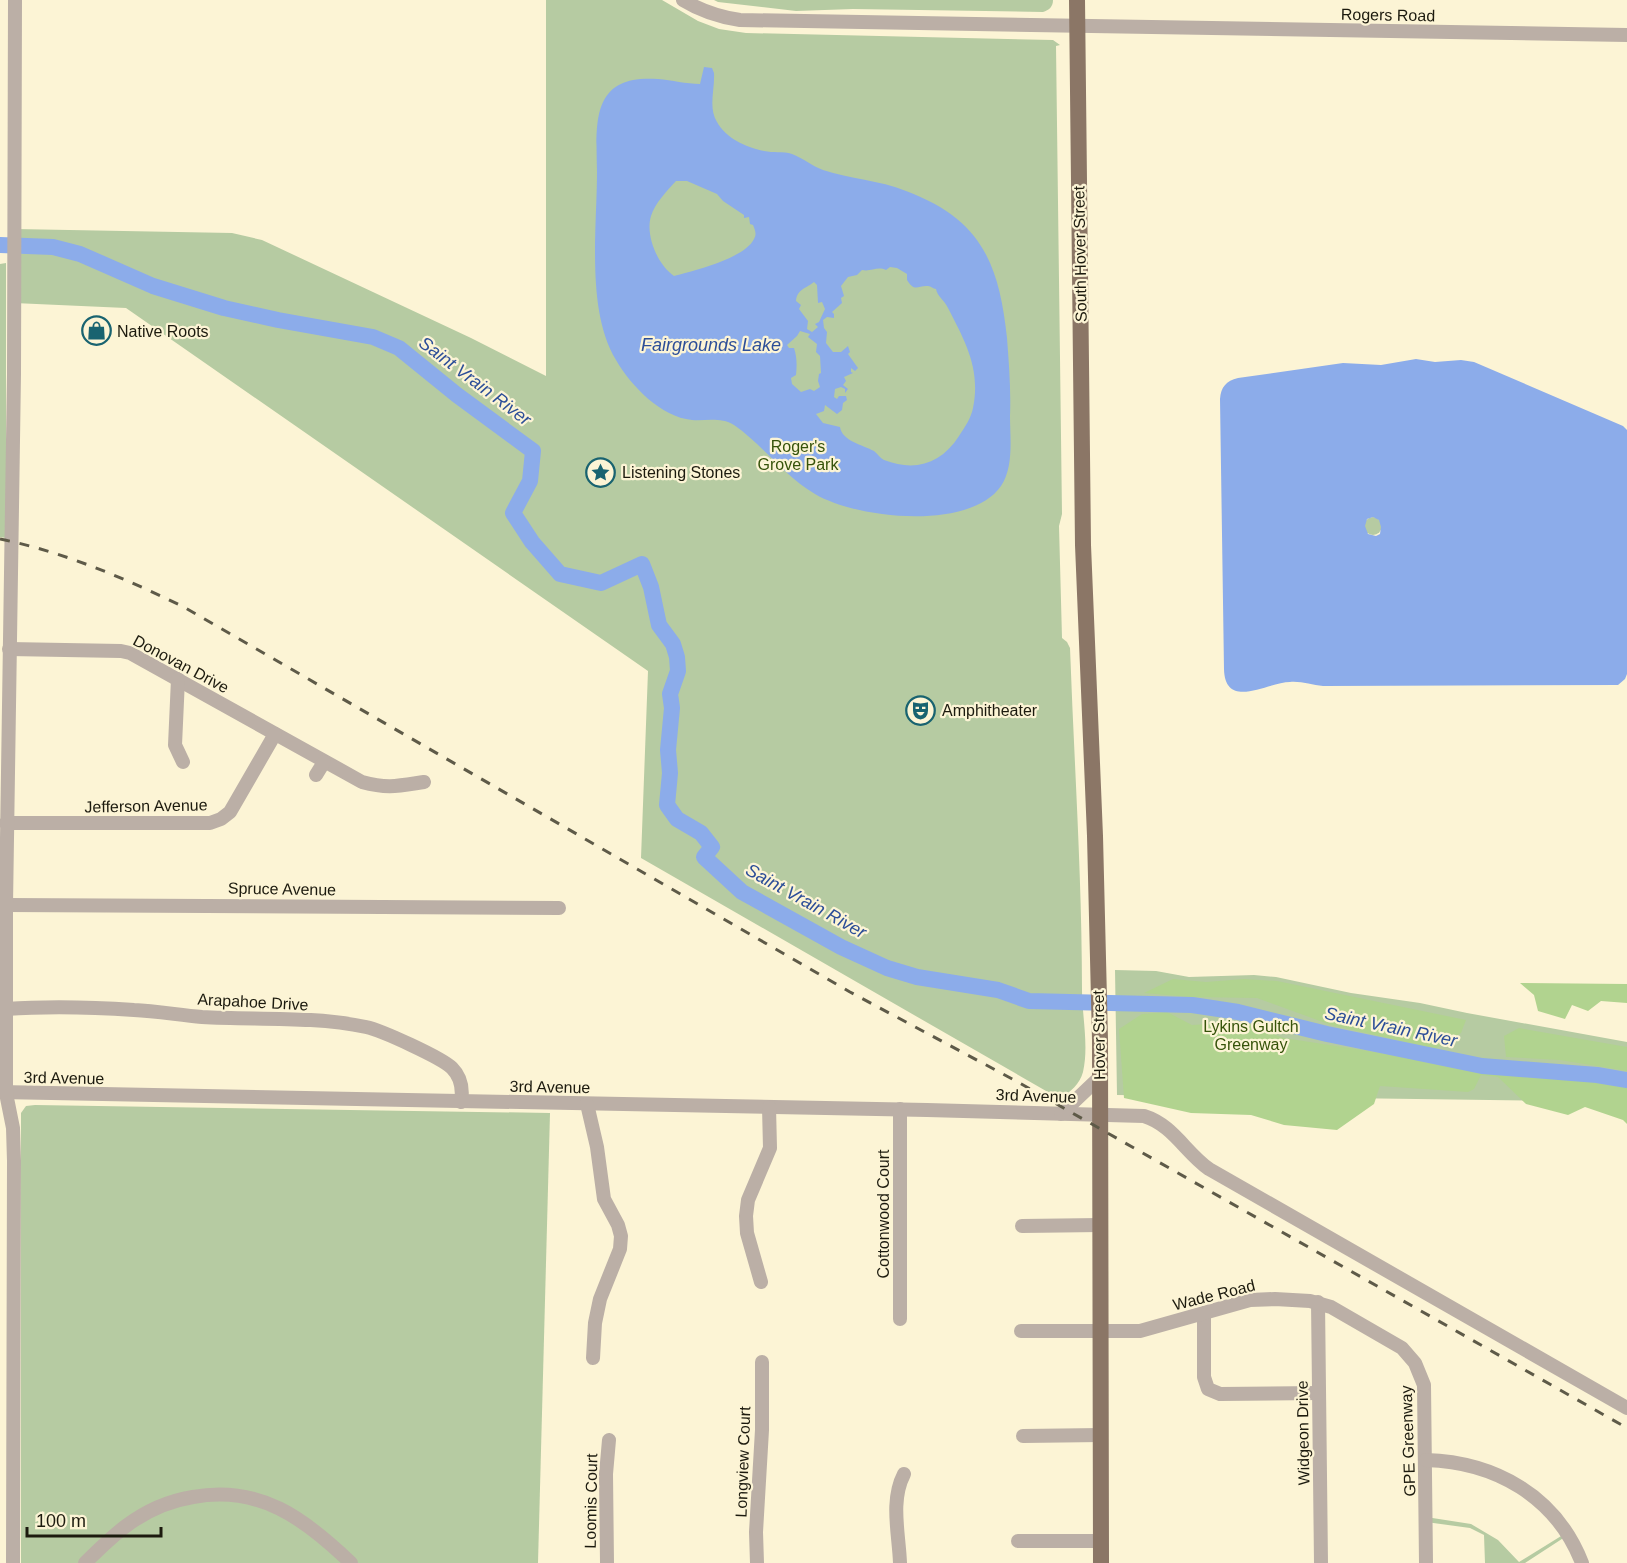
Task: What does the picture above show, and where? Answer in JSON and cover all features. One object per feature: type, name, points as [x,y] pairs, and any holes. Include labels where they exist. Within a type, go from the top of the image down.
[{"type":"main road","name":"South Hover Street","points":[[1077,0],[1083,508]]},
{"type":"main road","name":"Hover Street","points":[[1083,508],[1100,1040],[1101,1563]]},
{"type":"street","points":[[13,1563],[7,1361],[14,1161],[13,1128],[3,1093],[6,1009],[3,962],[6,905],[3,876],[6,823],[15,235],[15,0]]},
{"type":"street","name":"Rogers Road","points":[[683,0],[696,8],[740,20],[1627,35]]},
{"type":"street","name":"Donovan Drive","points":[[9,649],[121,651],[139,658],[362,782],[377,786],[398,787],[424,782]]},
{"type":"street","points":[[177,679],[175,745],[183,762]]},
{"type":"street","name":"Jefferson Avenue","points":[[6,823],[210,823],[230,812],[275,734]]},
{"type":"street","points":[[316,775],[324,762]]},
{"type":"street","name":"Spruce Avenue","points":[[6,905],[559,908]]},
{"type":"street","name":"Arapahoe Drive","points":[[6,1009],[47,1006],[134,1010],[201,1017],[328,1022],[365,1026],[386,1033],[451,1066],[461,1086],[461,1102]]},
{"type":"street","points":[[1061,1114],[1100,1077]]},
{"type":"street","name":"3rd Avenue","points":[[3,1093],[1138,1115],[1159,1122],[1209,1169],[1627,1408]]},
{"type":"street","points":[[587,1104],[597,1147],[604,1199],[618,1225],[621,1236],[620,1249],[600,1299],[595,1323],[593,1358]]},
{"type":"street","points":[[761,1282],[747,1233],[746,1216],[748,1200],[770,1148],[769,1107]]},
{"type":"street","name":"Cottonwood Court","points":[[900,1109],[900,1319]]},
{"type":"street","points":[[1022,1226],[1100,1225]]},
{"type":"street","name":"Wade Road","points":[[1021,1331],[1150,1329],[1259,1299],[1318,1302]]},
{"type":"street","name":"Widgeon Drive","points":[[1318,1302],[1322,1563]]},
{"type":"street","name":"GPE Greenway","points":[[1318,1302],[1389,1339],[1412,1358],[1421,1375],[1425,1388],[1426,1563]]},
{"type":"street","points":[[1204,1313],[1204,1377],[1206,1386],[1210,1390],[1226,1394],[1319,1394]]},
{"type":"street","name":"Longview Court","points":[[757,1563],[762,1362]]},
{"type":"street","points":[[1023,1436],[1101,1435]]},
{"type":"street","name":"Loomis Court","points":[[607,1563],[606,1474],[609,1440]]},
{"type":"street","points":[[1426,1460],[1457,1462],[1482,1468],[1523,1488],[1557,1520],[1571,1540],[1582,1563]]},
{"type":"street","points":[[900,1563],[896,1498],[898,1485],[904,1474]]},
{"type":"street","points":[[85,1563],[126,1526],[153,1509],[175,1500],[222,1493],[250,1497],[288,1514],[308,1526],[338,1557],[351,1563]]},
{"type":"street","points":[[1018,1541],[1101,1541]]},
{"type":"green space","name":"Roger's Grove Park","points":[[546,0],[662,0],[698,21],[719,29],[746,33],[1053,40],[1060,45],[1056,46],[1062,514],[1059,526],[1062,638],[1070,648],[1085,1062],[1080,1080],[1060,1099],[641,858],[648,671],[126,308],[14,303],[15,229],[232,233],[262,240],[471,338],[546,376]]},
{"type":"green space","points":[[714,0],[1053,0],[1050,8],[1043,12],[853,9],[796,11]]},
{"type":"green space","points":[[6,263],[6,538],[0,537],[0,264]]},
{"type":"green space","points":[[1373,517],[1379,520],[1382,526],[1379,532],[1373,535],[1367,532],[1364,526],[1367,520]]},
{"type":"green space","name":"Lykins Gultch Greenway","points":[[1115,970],[1156,971],[1189,977],[1254,975],[1276,977],[1351,993],[1420,1003],[1627,1042],[1627,1102],[1117,1095]]},
{"type":"green space","points":[[1173,979],[1206,982],[1244,979],[1277,981],[1466,1020],[1461,1033],[1435,1049],[1331,1025],[1257,998],[1190,997],[1144,993]]},
{"type":"green space","points":[[1520,983],[1627,984],[1627,1003],[1601,1001],[1588,1011],[1572,1005],[1565,1019],[1538,1011],[1534,995]]},
{"type":"green space","points":[[1167,1012],[1192,1025],[1242,1022],[1284,1038],[1485,1069],[1627,1084],[1627,1124],[1623,1120],[1585,1107],[1568,1115],[1526,1104],[1498,1077],[1481,1075],[1474,1089],[1468,1092],[1380,1086],[1374,1104],[1337,1130],[1284,1125],[1251,1115],[1191,1113],[1124,1098],[1119,1029],[1142,1014]]},
{"type":"green space","points":[[1519,1028],[1627,1047],[1627,1071],[1560,1060],[1506,1057],[1504,1036]]},
{"type":"green space","points":[[26,1106],[550,1113],[538,1563],[21,1563],[21,1113]]},
{"type":"green space","points":[[1426,1517],[1471,1524],[1498,1540],[1519,1562],[1566,1533],[1568,1535],[1525,1563],[1485,1563],[1484,1535],[1470,1528],[1426,1522]]},
{"type":"water","name":"Fairgrounds Lake","points":[[704,67],[712,68],[714,116],[725,133],[737,141],[764,151],[792,154],[833,173],[885,184],[932,202],[969,230],[982,247],[998,287],[1003,311],[1010,396],[1008,470],[1001,486],[986,500],[965,510],[940,515],[912,516],[857,510],[834,503],[804,487],[734,425],[719,420],[680,418],[669,413],[638,390],[622,370],[607,340],[600,318],[595,269],[597,135],[602,104],[609,93],[620,84],[636,79],[700,84]],"holes":[[[676,181],[687,181],[717,194],[723,201],[744,215],[744,218],[749,217],[755,232],[754,239],[749,246],[730,258],[674,276],[663,265],[651,241],[651,216],[662,197]],[[890,267],[897,268],[907,274],[907,280],[912,286],[928,286],[936,289],[947,305],[960,332],[973,368],[975,394],[972,412],[966,426],[944,453],[936,459],[917,465],[895,464],[884,460],[874,451],[849,439],[840,427],[823,423],[816,414],[824,411],[825,405],[837,414],[842,410],[843,403],[847,400],[846,396],[839,396],[837,399],[834,397],[835,389],[841,387],[845,389],[845,393],[848,389],[843,385],[846,381],[844,377],[853,373],[851,368],[855,371],[858,368],[848,354],[850,352],[848,346],[841,352],[833,352],[826,343],[827,332],[823,320],[827,317],[834,318],[832,312],[842,303],[841,298],[844,296],[841,286],[848,277],[857,275],[862,270],[886,270]],[[814,282],[817,285],[818,303],[822,302],[825,309],[819,322],[815,324],[818,327],[812,332],[807,329],[808,321],[799,309],[801,305],[796,301],[800,291]],[[800,331],[810,334],[808,337],[817,344],[816,352],[820,356],[821,373],[818,381],[820,387],[814,391],[810,389],[801,392],[792,384],[791,378],[796,375],[797,365],[794,348],[789,348],[787,345]]]},
{"type":"water","points":[[1416,359],[1435,362],[1461,360],[1474,362],[1623,426],[1627,430],[1627,674],[1618,685],[1323,686],[1294,682],[1240,692],[1232,689],[1226,682],[1220,399],[1223,388],[1230,381],[1238,378],[1343,363],[1381,365]],"holes":[[[1373,517],[1379,520],[1380,534],[1376,536],[1368,534],[1365,526],[1367,519]]]},
{"type":"waterway","name":"Saint Vrain River","points":[[0,245],[53,247],[80,254],[153,286],[224,308],[373,337],[399,348],[457,395],[533,451],[530,481],[513,513],[532,542],[560,574],[601,583],[642,564],[651,587],[659,625],[673,644],[678,671],[670,694],[672,708],[668,750],[670,773],[667,805],[677,819],[701,833],[712,847],[704,857],[742,892],[841,947],[887,968],[917,977],[998,990],[1029,1001],[1192,1005],[1238,1012],[1327,1034],[1482,1066],[1597,1075],[1627,1080]]},
{"type":"railway","points":[[0,539],[24,544],[93,567],[182,606],[850,992],[1016,1081],[1627,1428]]},
{"type":"place","name":"Native Roots","points":[[96,331]]},
{"type":"place","name":"Listening Stones","points":[[601,472]]},
{"type":"place","name":"Amphitheater","points":[[921,710]]}]
